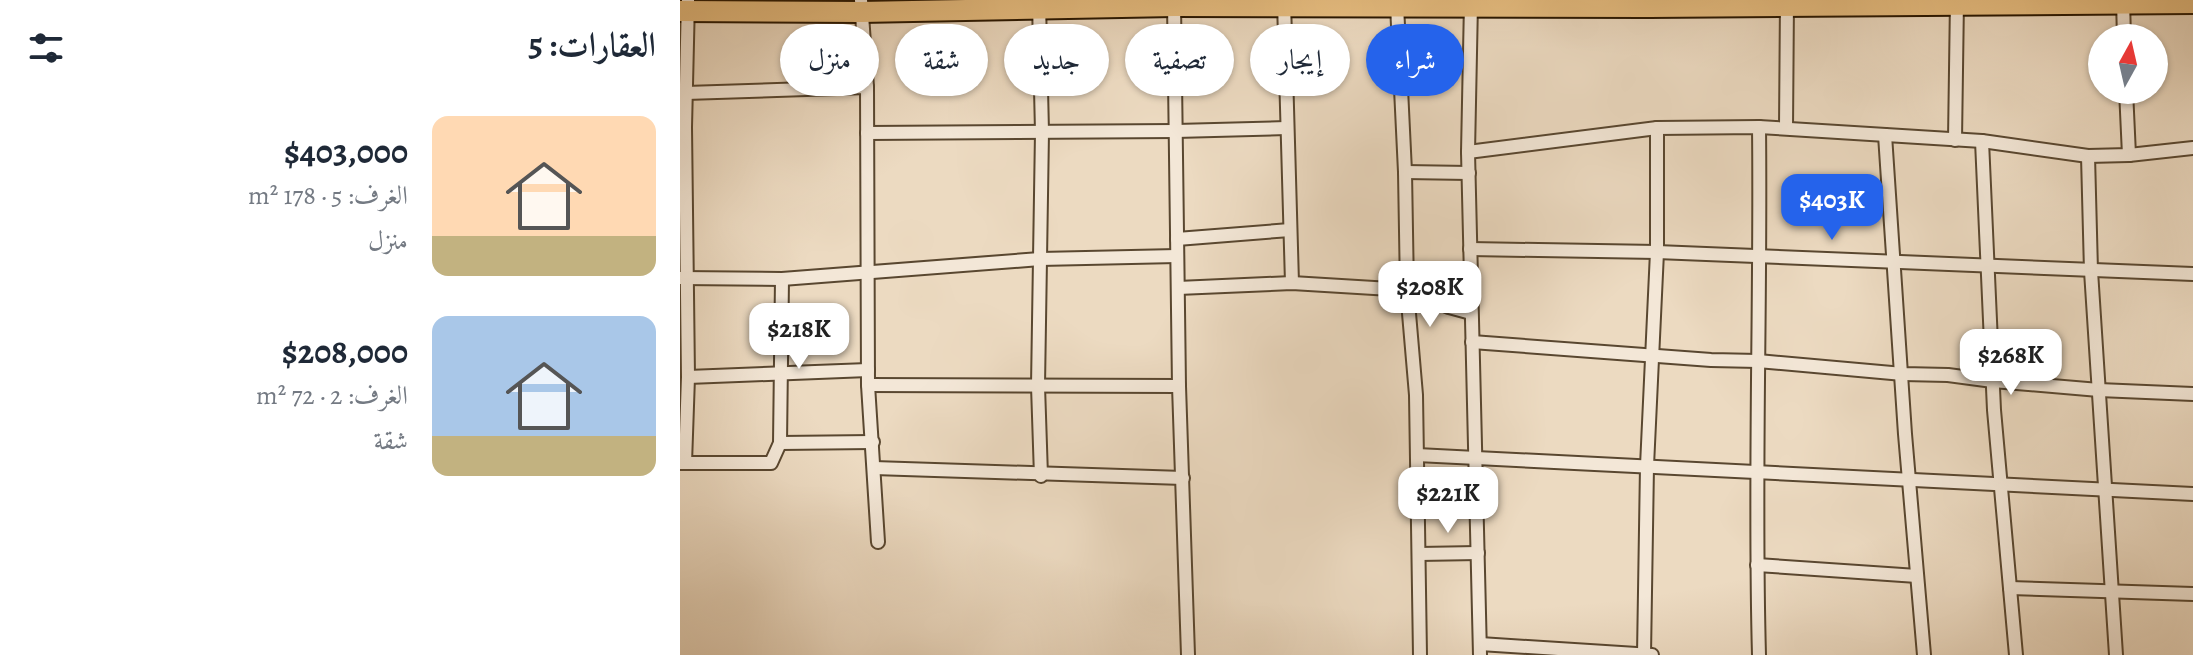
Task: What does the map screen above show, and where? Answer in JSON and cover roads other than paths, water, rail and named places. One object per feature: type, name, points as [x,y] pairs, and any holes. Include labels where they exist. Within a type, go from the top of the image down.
[{"type":"highway","points":[[685,7],[1174,3],[2193,3]]},
{"type":"street","points":[[2123,2],[2124,24]]},
{"type":"street","points":[[1174,3],[1179,386],[1188,655]]},
{"type":"street","points":[[1284,3],[1292,283]]},
{"type":"street","points":[[1786,128],[1787,3]]},
{"type":"street","points":[[1955,140],[1957,3]]},
{"type":"street","points":[[1039,4],[1042,132],[1038,386],[1041,476]]},
{"type":"street","points":[[1471,4],[1468,152],[1480,649],[1652,655]]},
{"type":"street","points":[[1397,5],[1407,290],[1411,311],[1417,455],[1420,655]]},
{"type":"street","points":[[685,7],[686,93],[682,127],[684,361],[688,377],[683,463],[771,463],[780,443],[782,279]]},
{"type":"street","points":[[686,93],[780,90]]},
{"type":"street","points":[[867,96],[868,385],[878,542]]},
{"type":"street","points":[[2127,104],[2129,155]]},
{"type":"street","points":[[1468,152],[1657,128],[1759,127],[1982,141],[2088,156],[2193,148]]},
{"type":"street","points":[[1759,127],[1759,655]]},
{"type":"street","points":[[867,133],[1286,128]]},
{"type":"street","points":[[1644,655],[1647,466],[1657,252],[1657,128]]},
{"type":"street","points":[[1885,135],[1924,655]]},
{"type":"street","points":[[1982,141],[1993,381],[2016,655]]},
{"type":"street","points":[[2088,156],[2091,271],[2116,655]]},
{"type":"street","points":[[1405,172],[1469,173]]},
{"type":"street","points":[[1177,239],[1290,230]]},
{"type":"street","points":[[1470,249],[1657,252],[2193,274]]},
{"type":"street","points":[[684,278],[782,279],[1040,259],[1177,256]]},
{"type":"street","points":[[1178,288],[1292,283],[1407,290],[1471,313]]},
{"type":"street","points":[[1472,342],[1948,375],[2099,390],[2193,394]]},
{"type":"street","points":[[688,377],[868,370]]},
{"type":"street","points":[[868,385],[1179,386]]},
{"type":"street","points":[[780,443],[873,442]]},
{"type":"street","points":[[1417,455],[2193,494]]},
{"type":"street","points":[[874,468],[1041,476],[1183,478]]},
{"type":"street","points":[[1419,554],[1478,553]]},
{"type":"street","points":[[1757,565],[1917,576]]},
{"type":"street","points":[[2010,588],[2193,594]]}]
